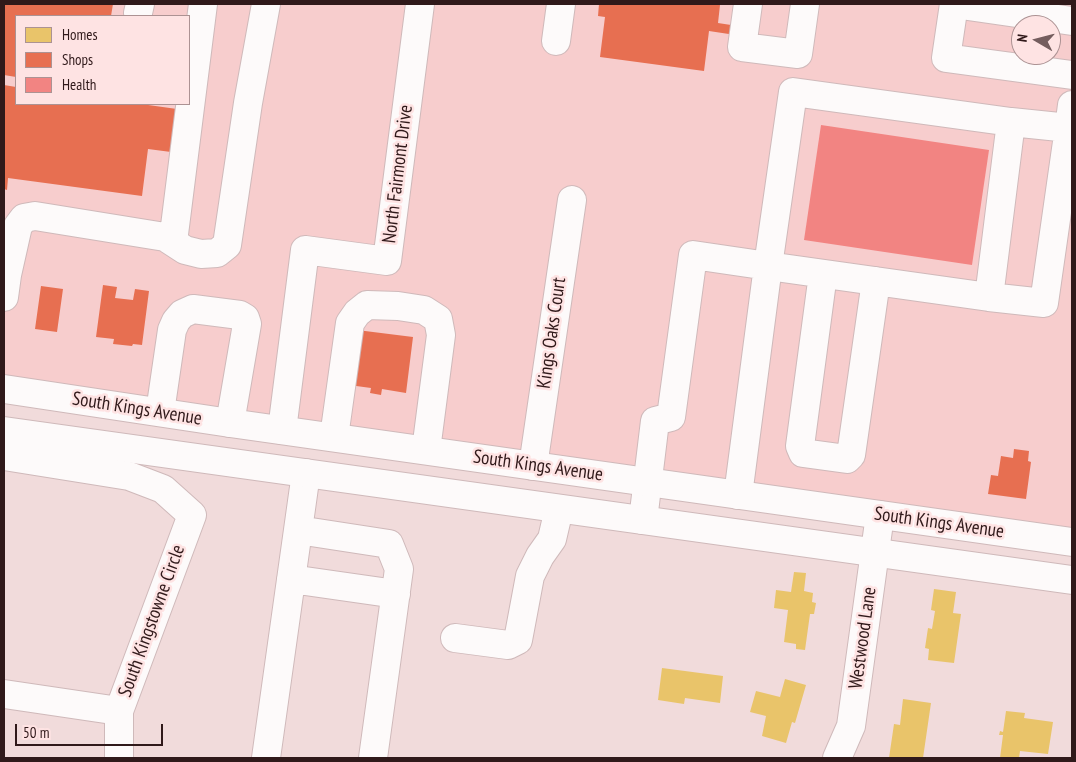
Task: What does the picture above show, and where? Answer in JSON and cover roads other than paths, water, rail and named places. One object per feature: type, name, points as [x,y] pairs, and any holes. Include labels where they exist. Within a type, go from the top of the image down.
[{"type":"main road","points":[[173,242],[203,4]]},
{"type":"main road","points":[[5,282],[11,225],[24,218],[35,216],[165,236],[185,250],[201,254],[217,253],[227,245],[248,103],[266,4]]},
{"type":"main road","name":"North Fairmont Drive","points":[[282,430],[305,250],[387,261],[420,4]]},
{"type":"main road","points":[[556,40],[561,4]]},
{"type":"main road","points":[[748,4],[742,46],[798,54],[805,4]]},
{"type":"main road","points":[[1072,21],[954,4],[946,58],[1072,75]]},
{"type":"main road","points":[[643,520],[655,422],[671,417],[693,255],[768,266],[824,274],[1044,304],[1071,116],[1012,122],[794,92],[768,266],[738,495]]},
{"type":"main road","points":[[990,297],[1012,122]]},
{"type":"main road","name":"Kings Oaks Court","points":[[533,466],[572,200]]},
{"type":"main road","points":[[824,274],[800,446],[803,452],[847,459],[851,454],[876,281]]},
{"type":"main road","points":[[334,437],[350,323],[357,312],[367,305],[398,306],[424,310],[438,319],[441,335],[426,450]]},
{"type":"main road","points":[[4,429],[112,430],[191,441],[212,438],[230,423],[247,324],[245,318],[192,310],[182,314],[172,330],[160,412]]},
{"type":"main road","name":"South Kings Avenue","points":[[4,390],[1072,542]]},
{"type":"main road","name":"South Kings Avenue","points":[[4,429],[1072,580]]},
{"type":"main road","name":"South Kingstowne Circle","points":[[4,456],[130,476],[163,489],[192,515],[118,711],[119,758]]},
{"type":"main road","points":[[266,758],[306,473]]},
{"type":"main road","points":[[455,638],[508,645],[518,640],[530,576],[540,556],[552,539],[560,509]]},
{"type":"main road","name":"Westwood Lane","points":[[837,758],[851,726],[880,515]]},
{"type":"main road","points":[[298,530],[389,544],[399,569],[373,758]]},
{"type":"main road","points":[[292,579],[396,594]]},
{"type":"main road","points":[[4,694],[118,711]]}]
